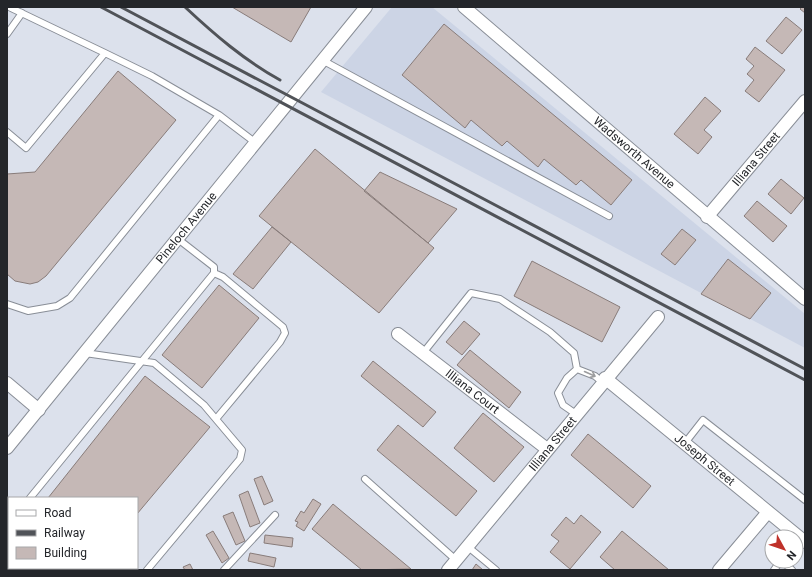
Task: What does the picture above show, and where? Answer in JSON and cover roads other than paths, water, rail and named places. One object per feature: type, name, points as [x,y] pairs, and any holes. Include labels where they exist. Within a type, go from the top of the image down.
[{"type":"street","name":"Pineloch Avenue","points":[[7,448],[366,7]]},
{"type":"street","name":"Wadsworth Avenue","points":[[464,7],[707,217],[805,299]]},
{"type":"street","name":"Illiana Street","points":[[707,217],[805,101]]},
{"type":"street","name":"Illiana Street","points":[[448,570],[658,316]]},
{"type":"street","name":"Illiana Court","points":[[398,334],[547,449]]},
{"type":"street","name":"Joseph Street","points":[[604,380],[685,443],[805,542]]},
{"type":"street","points":[[7,383],[39,410]]},
{"type":"street","points":[[719,570],[768,512]]},
{"type":"lane","points":[[9,7],[152,76],[219,115],[256,143]]},
{"type":"lane","points":[[7,34],[22,13]]},
{"type":"lane","points":[[7,132],[26,148],[106,53]]},
{"type":"lane","points":[[322,60],[609,216]]},
{"type":"lane","points":[[7,304],[28,311],[57,306],[70,298],[219,115]]},
{"type":"lane","points":[[31,497],[214,273],[214,267],[178,238]]},
{"type":"lane","points":[[214,273],[223,277],[283,327],[285,333],[280,342],[216,419]]},
{"type":"lane","points":[[423,353],[471,293],[500,299],[550,332],[574,353],[577,369]]},
{"type":"lane","points":[[85,353],[154,363],[204,405],[242,450],[240,459],[147,570]]},
{"type":"lane","points":[[577,369],[604,380]]},
{"type":"lane","points":[[576,414],[564,405],[558,393],[567,378],[577,369]]},
{"type":"lane","points":[[685,443],[703,420],[805,500]]},
{"type":"lane","points":[[365,479],[456,560]]},
{"type":"lane","points":[[224,570],[275,515]]},
{"type":"lane","points":[[467,546],[496,570]]},
{"type":"lane","points":[[774,570],[779,564],[784,563],[792,570]]},
{"type":"railway","points":[[101,7],[805,380]]},
{"type":"railway","points":[[121,7],[805,369]]},
{"type":"railway","points":[[185,7],[230,46],[254,64],[280,80]]}]
